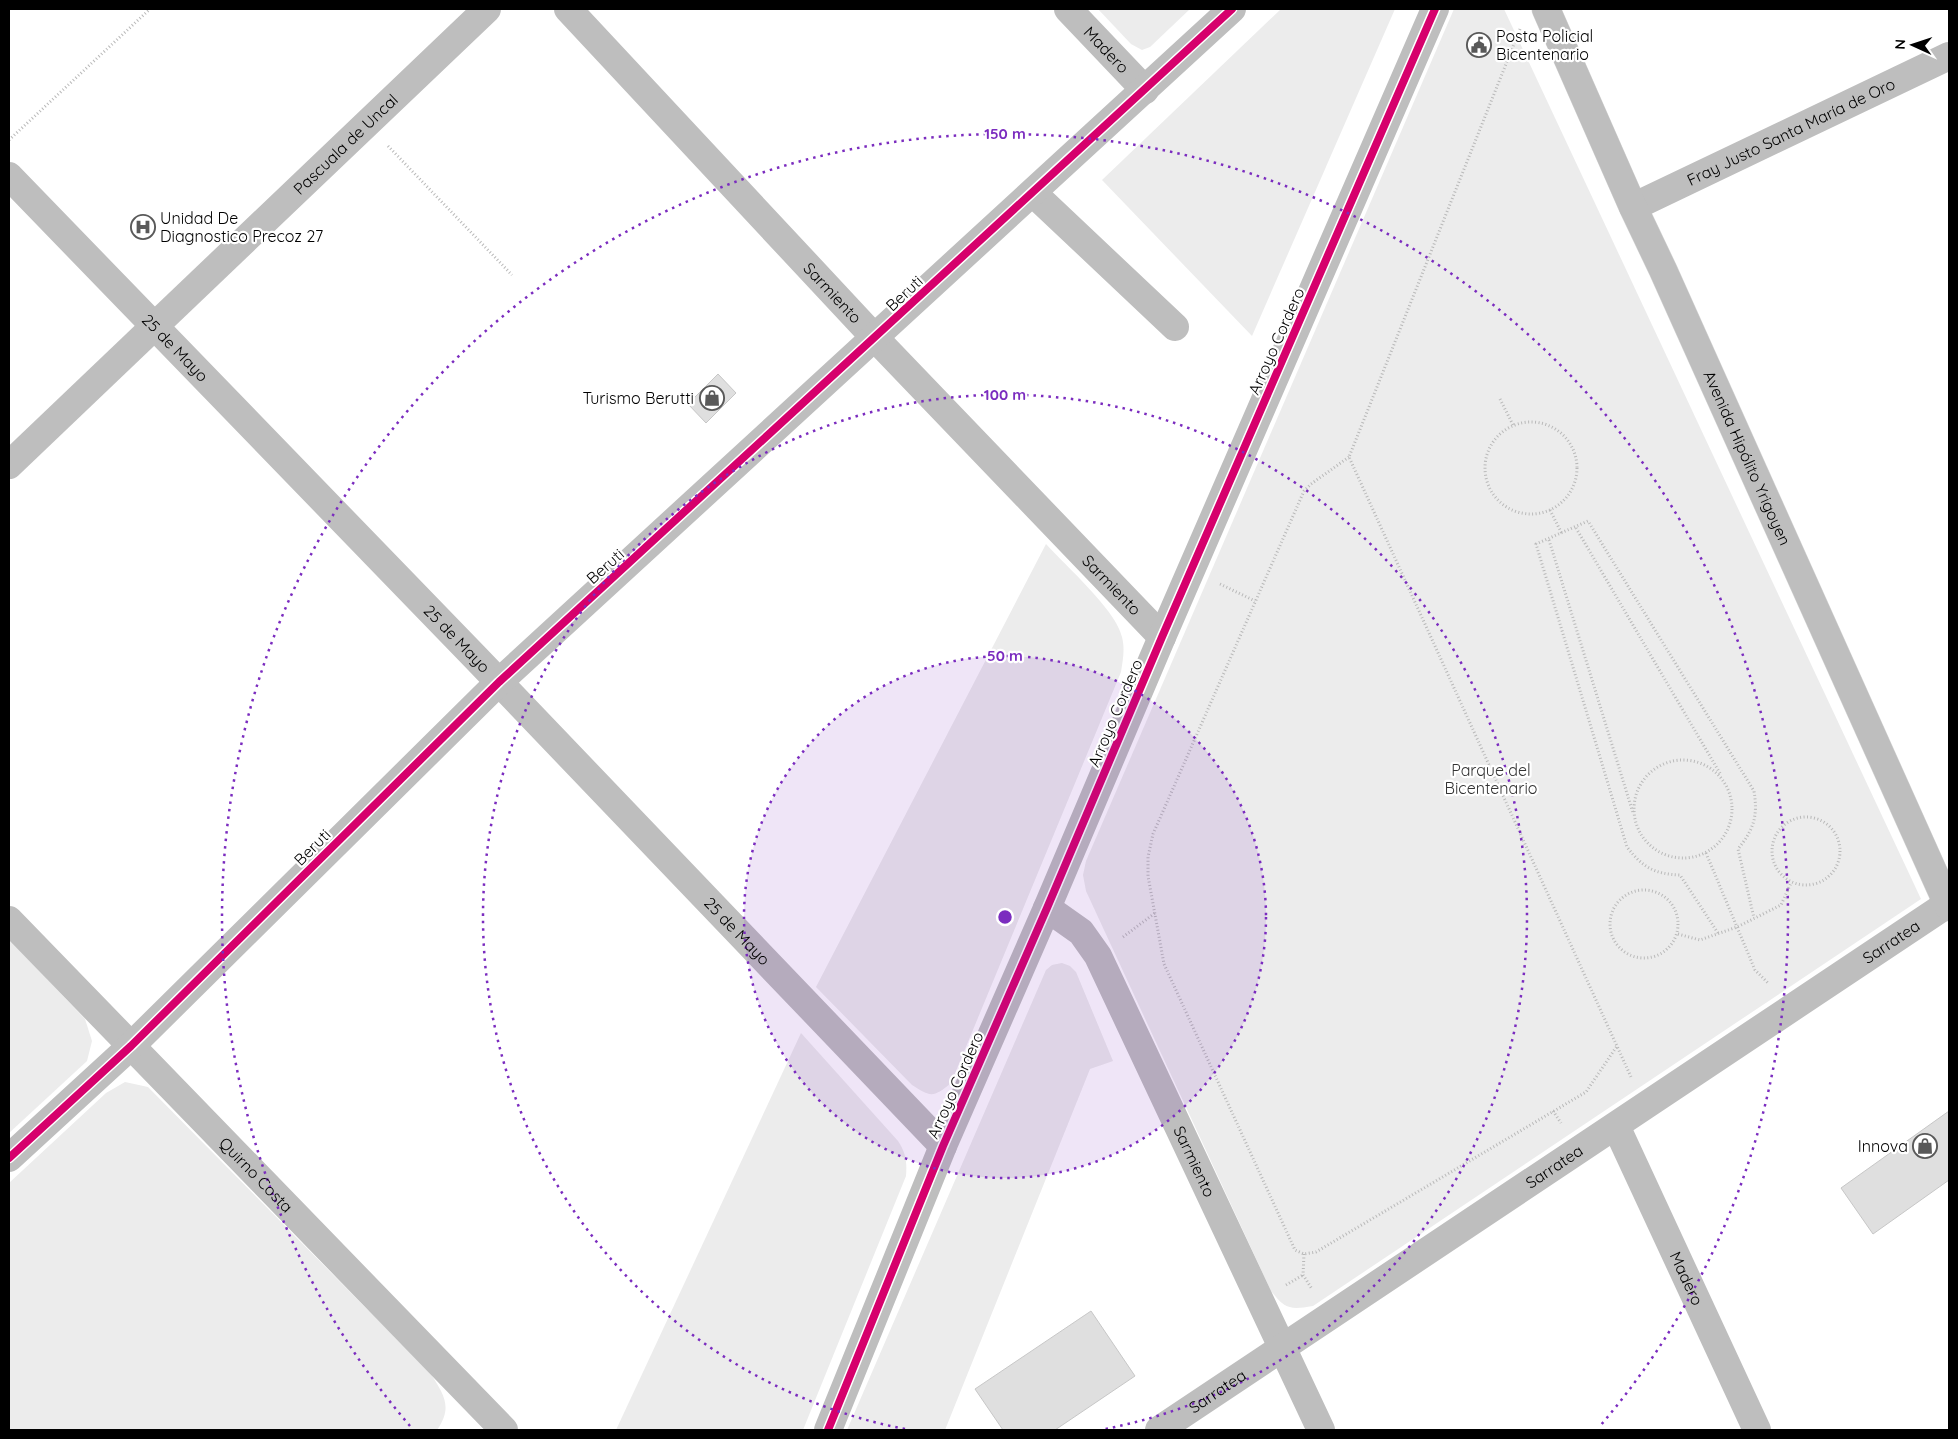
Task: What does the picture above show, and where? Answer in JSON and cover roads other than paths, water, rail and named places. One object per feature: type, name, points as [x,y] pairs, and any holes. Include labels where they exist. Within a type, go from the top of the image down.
[{"type":"street","name":"Pascuala de Uncal","points":[[9,465],[487,9]]},
{"type":"street","name":"Sarmiento","points":[[568,9],[876,338],[1162,637]]},
{"type":"street","name":"Madero","points":[[1068,9],[1145,90]]},
{"type":"street","name":"Beruti","points":[[9,1158],[131,1046],[499,682],[876,338],[1232,9]]},
{"type":"street","name":"Arroyo Cordero","points":[[828,1430],[943,1146],[1435,9]]},
{"type":"street","name":"Avenida Hipólito Yrigoyen","points":[[1554,12],[1633,207],[1949,904]]},
{"type":"street","name":"Fray Justo Santa María de Oro","points":[[1633,207],[1949,56]]},
{"type":"street","name":"25 de Mayo","points":[[9,176],[499,682],[943,1146]]},
{"type":"street","points":[[1033,193],[1175,327]]},
{"type":"street","name":"Sarratea","points":[[1159,1430],[1949,904]]},
{"type":"street","name":"Sarmiento","points":[[1047,908],[1081,932],[1098,956],[1321,1430]]},
{"type":"street","name":"Quirno Costa","points":[[9,920],[131,1046],[487,1425]]},
{"type":"street","name":"Madero","points":[[1616,1126],[1757,1430]]},
{"type":"place","name":"Posta Policial Bicentenario","points":[[1479,45]]},
{"type":"place","name":"Unidad De Diagnostico Precoz 27","points":[[143,227]]},
{"type":"place","name":"Turismo Berutti","points":[[712,398]]},
{"type":"place","name":"Innova","points":[[1925,1146]]},
{"type":"park label","name":"Parque del Bicentenario","points":[[1491,779]]}]
